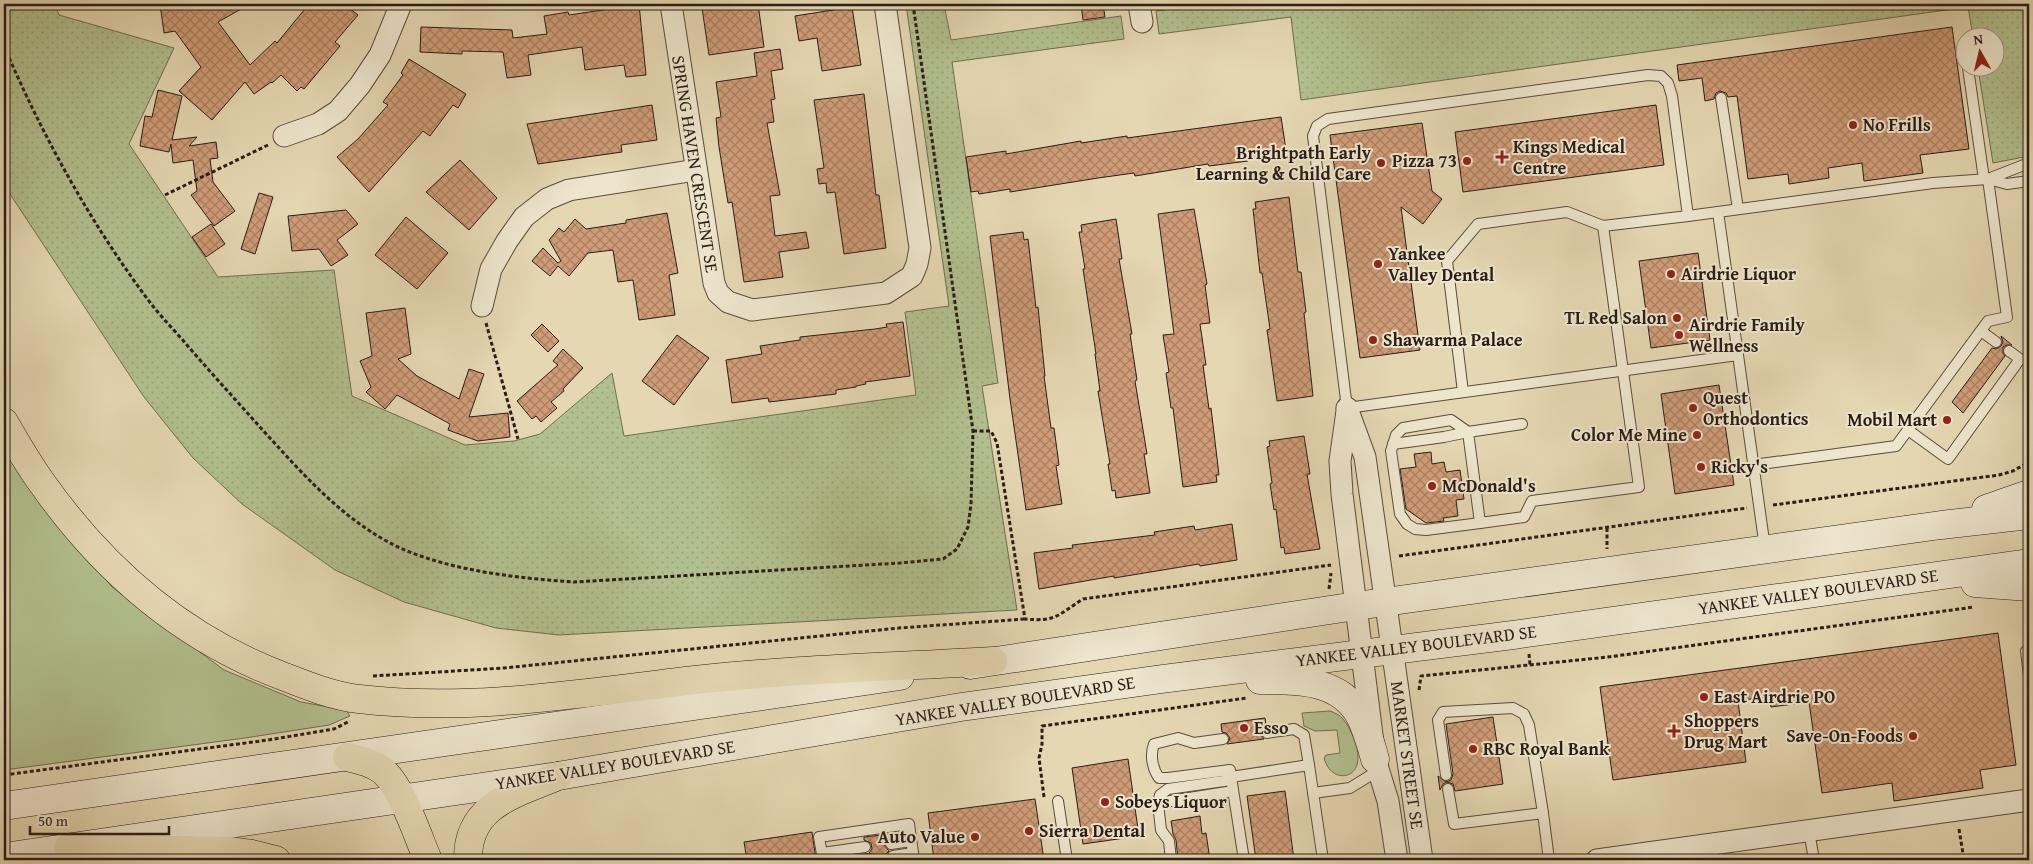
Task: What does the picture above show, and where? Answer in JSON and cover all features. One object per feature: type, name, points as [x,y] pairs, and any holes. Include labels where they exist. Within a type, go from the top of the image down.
[{"type":"highway","points":[[4,422],[42,483],[91,545],[162,611],[213,645],[259,668],[347,697],[433,705],[472,703],[721,678],[993,661]]},
{"type":"highway","points":[[347,757],[368,762],[383,772],[393,784],[428,860]]},
{"type":"highway","points":[[468,860],[470,840],[475,826],[483,814],[495,804],[508,797],[558,776]]},
{"type":"highway","points":[[68,848],[228,851],[276,860]]},
{"type":"main road","points":[[1941,525],[2029,494]]},
{"type":"main road","points":[[4,806],[347,757],[1356,606],[1941,525],[2029,515]]},
{"type":"main road","name":"YANKEE VALLEY BOULEVARD SE","points":[[4,857],[558,776],[961,707],[1162,678],[1522,633],[2029,563]]},
{"type":"main road","points":[[1891,582],[2000,584],[2029,587]]},
{"type":"main road","points":[[1162,678],[1301,680],[1323,686],[1352,703],[1360,716],[1377,765]]},
{"type":"street","points":[[284,136],[318,124],[338,111],[360,86],[380,55],[401,4]]},
{"type":"street","name":"SPRING HAVEN CRESCENT SE","points":[[671,4],[714,284],[718,293],[728,302],[752,310],[886,293],[912,276],[918,264],[920,248],[885,4]]},
{"type":"street","points":[[482,306],[491,269],[507,241],[524,217],[547,199],[569,190],[696,170]]},
{"type":"street","name":"MARKET STREET SE","points":[[1348,408],[1365,458],[1422,860]]},
{"type":"street","name":"MARKET STREET SE","points":[[1348,408],[1340,461],[1342,494],[1377,765],[1388,801],[1397,860]]},
{"type":"street","points":[[1596,860],[2029,800]]},
{"type":"lane","points":[[1688,216],[1672,96],[1668,83],[1661,76],[1648,75],[1328,119],[1317,126],[1313,136],[1348,408],[1738,355]]},
{"type":"lane","points":[[1753,465],[1896,446],[1988,321],[2007,317],[1970,78]]},
{"type":"lane","points":[[1721,98],[1738,209]]},
{"type":"lane","points":[[1464,392],[1447,261],[1478,224],[1567,212],[1603,226],[1933,183],[1986,179],[2029,163]]},
{"type":"lane","points":[[1986,179],[2007,184],[2029,181]]},
{"type":"lane","points":[[1718,212],[1765,549]]},
{"type":"lane","points":[[1480,523],[1468,432],[1451,420],[1403,428],[1396,435],[1391,451],[1400,514],[1407,524],[1416,529],[1426,530],[1480,523],[1524,517],[1532,501],[1639,487],[1603,226]]},
{"type":"lane","points":[[1981,331],[1996,342]]},
{"type":"lane","points":[[1908,430],[1948,459],[2020,360],[2009,351]]},
{"type":"lane","points":[[1393,444],[1522,424]]},
{"type":"lane","points":[[2026,651],[2029,676]]},
{"type":"lane","points":[[1446,775],[1438,720],[1443,712],[1513,708],[1524,714],[1529,725],[1549,860]]},
{"type":"lane","points":[[1267,733],[1294,729],[1304,735],[1323,860]]},
{"type":"lane","points":[[1223,739],[1194,743],[1178,738],[1154,744],[1151,752],[1155,772],[1159,778],[1230,770],[1244,860]]},
{"type":"lane","points":[[1313,793],[1350,788],[1377,765]]},
{"type":"lane","points":[[1171,860],[1170,841],[1161,830],[1158,803],[1160,795],[1168,790],[1309,766]]},
{"type":"lane","points":[[1448,789],[1454,824],[1543,812]]},
{"type":"lane","points":[[1158,803],[1233,791]]},
{"type":"lane","points":[[1058,801],[1067,860]]},
{"type":"lane","points":[[865,847],[822,857],[819,837],[909,824],[913,856],[893,856]]},
{"type":"lane","points":[[1809,831],[1814,860]]},
{"type":"lane","points":[[891,844],[911,841]]},
{"type":"path","points":[[4,46],[29,104],[66,172],[103,233],[152,305],[303,474],[335,506],[362,526],[406,550],[443,563],[521,578],[574,582],[807,570],[943,559],[957,549],[968,527],[971,504],[973,431],[913,4]]},
{"type":"path","points":[[165,195],[284,136]]},
{"type":"path","points":[[482,306],[518,439]]},
{"type":"path","points":[[973,431],[991,430],[997,443],[1025,619],[1053,619],[1082,599],[1333,565]]},
{"type":"path","points":[[1394,557],[1759,506],[1999,475],[2013,471],[2029,462]]},
{"type":"path","points":[[1600,550],[1608,549],[1607,528]]},
{"type":"path","points":[[1419,696],[1420,676],[1608,657],[1978,607]]},
{"type":"path","points":[[1045,803],[1039,758],[1042,744],[1042,726],[1248,698]]},
{"type":"path","points":[[1956,810],[1964,860]]},
{"type":"green space","points":[[4,4],[55,4],[59,15],[174,48],[129,144],[218,277],[334,270],[352,396],[465,445],[514,441],[540,434],[612,373],[624,436],[916,395],[905,312],[949,306],[906,4],[944,4],[951,40],[1121,16],[1124,39],[952,62],[998,383],[982,386],[1017,610],[559,635],[496,628],[404,602],[335,570],[242,504],[193,458],[144,397],[10,194],[4,182]]},
{"type":"green space","points":[[1208,4],[2029,4],[2029,156],[1993,163],[1980,78],[2006,78],[2006,28],[1972,28],[1968,7],[1301,100],[1291,17],[1159,34],[1156,11]]},
{"type":"green space","points":[[4,449],[112,587],[224,670],[301,702],[346,710],[350,716],[329,725],[4,770]]},
{"type":"green space","points":[[1330,711],[1343,719],[1356,743],[1358,759],[1353,772],[1348,775],[1337,775],[1327,766],[1324,758],[1326,755],[1340,753],[1337,730],[1315,731],[1304,726],[1302,713]]},
{"type":"building","points":[[160,4],[250,4],[218,22],[250,65],[275,41],[277,43],[309,4],[344,4],[358,15],[335,42],[340,46],[304,89],[301,87],[297,91],[281,75],[254,94],[245,82],[212,120],[179,91],[201,67],[175,31],[164,33]]},
{"type":"building","points":[[615,4],[639,4],[646,75],[626,77],[624,65],[585,70],[582,47],[528,55],[531,75],[507,78],[503,52],[462,51],[462,54],[420,52],[421,27],[512,30],[513,38],[547,34],[544,16],[568,12],[569,15],[616,8]]},
{"type":"building","points":[[730,4],[758,4],[764,47],[709,55],[702,8]]},
{"type":"building","points":[[1081,4],[1103,4],[1105,17],[1083,20]]},
{"type":"building","points":[[852,7],[861,65],[822,71],[817,38],[799,41],[795,16]]},
{"type":"building","name":"No Frills","points":[[1952,27],[1956,56],[1956,78],[1959,78],[1969,149],[1920,155],[1923,173],[1864,181],[1862,163],[1828,168],[1829,178],[1789,184],[1788,174],[1748,179],[1737,96],[1728,97],[1726,93],[1720,91],[1716,93],[1714,99],[1705,101],[1702,78],[1679,81],[1677,65]]},
{"type":"building","points":[[780,49],[783,69],[771,71],[775,99],[771,100],[774,122],[767,123],[780,195],[770,196],[775,236],[806,232],[809,248],[779,252],[783,277],[744,282],[732,202],[728,203],[719,147],[716,118],[721,117],[716,82],[757,76],[754,53]]},
{"type":"building","points":[[409,59],[466,94],[458,108],[453,105],[430,136],[423,131],[369,192],[337,157],[358,139],[388,105],[383,102],[403,75],[401,73]]},
{"type":"building","points":[[158,90],[182,96],[172,140],[197,137],[189,146],[216,142],[218,158],[210,159],[213,182],[235,211],[214,226],[191,195],[197,191],[193,160],[173,163],[171,144],[169,152],[140,146],[145,116],[152,117]]},
{"type":"building","points":[[864,94],[876,195],[879,195],[886,248],[844,254],[835,192],[827,193],[826,183],[819,184],[817,169],[824,168],[814,100]]},
{"type":"building","points":[[652,105],[657,140],[621,145],[622,152],[538,164],[527,124]]},
{"type":"building","points":[[1656,105],[1664,165],[1463,192],[1455,132]]},
{"type":"building","points":[[1281,117],[1286,150],[1277,152],[1278,154],[1248,159],[1248,161],[1209,166],[1208,164],[1135,176],[1134,173],[1010,192],[1010,189],[979,194],[978,191],[971,192],[966,157],[1006,151],[1006,154],[1081,141],[1081,143],[1127,136],[1127,138]]},
{"type":"building","points":[[1422,123],[1432,191],[1442,199],[1423,224],[1401,207],[1420,350],[1360,358],[1330,135]]},
{"type":"building","points":[[460,160],[497,198],[469,230],[426,192]]},
{"type":"building","points":[[259,193],[273,197],[255,254],[241,249]]},
{"type":"building","points":[[1289,197],[1298,272],[1301,272],[1306,312],[1304,313],[1313,396],[1277,401],[1267,330],[1270,329],[1262,273],[1260,273],[1253,209],[1256,209],[1255,202]]},
{"type":"building","points":[[1194,209],[1207,284],[1205,285],[1210,323],[1200,324],[1206,365],[1203,365],[1209,409],[1211,408],[1219,475],[1216,475],[1217,482],[1183,487],[1173,408],[1171,408],[1166,373],[1169,372],[1163,335],[1174,334],[1158,214]]},
{"type":"building","points":[[346,210],[358,224],[337,240],[348,255],[331,266],[319,249],[292,251],[288,216]]},
{"type":"building","points":[[667,213],[678,273],[669,275],[675,315],[639,320],[633,280],[618,282],[613,250],[588,253],[569,276],[558,266],[550,276],[532,261],[543,248],[558,263],[561,261],[549,240],[559,228],[564,232],[575,219],[586,229],[626,223],[626,220]]},
{"type":"building","points":[[406,217],[448,253],[417,289],[375,255]]},
{"type":"building","points":[[1116,219],[1122,259],[1119,259],[1132,334],[1130,334],[1137,380],[1135,381],[1147,454],[1144,454],[1150,493],[1116,498],[1115,490],[1112,491],[1108,464],[1110,464],[1098,391],[1100,391],[1096,354],[1079,232],[1082,232],[1081,225]]},
{"type":"building","points":[[211,224],[225,244],[206,257],[192,237]]},
{"type":"building","points":[[1023,232],[1024,240],[1028,239],[1036,308],[1038,307],[1044,376],[1051,428],[1054,428],[1059,465],[1056,466],[1062,504],[1026,510],[990,236]]},
{"type":"building","points":[[1698,253],[1710,340],[1651,348],[1639,261]]},
{"type":"building","points":[[405,308],[411,354],[398,359],[417,376],[459,399],[469,369],[484,374],[469,417],[508,413],[510,437],[478,441],[448,430],[450,424],[397,395],[385,409],[366,392],[371,387],[360,361],[372,356],[366,313]]},
{"type":"building","points":[[903,322],[910,376],[865,382],[866,384],[856,387],[836,390],[836,394],[769,402],[768,398],[732,403],[726,360],[762,354],[760,346],[800,340],[800,337],[875,329],[887,327],[886,324]]},
{"type":"building","points":[[542,324],[559,341],[548,352],[531,335]]},
{"type":"building","points":[[677,335],[709,358],[674,405],[642,381]]},
{"type":"building","points":[[2001,336],[2012,345],[2003,347],[2005,356],[1963,413],[1952,402],[1992,348],[1996,349],[2001,346],[2003,342]]},
{"type":"building","points":[[563,349],[583,368],[563,389],[564,391],[551,402],[557,408],[541,422],[536,416],[532,419],[517,401],[558,365],[553,361]]},
{"type":"building","points":[[1719,385],[1734,485],[1675,494],[1661,394]]},
{"type":"building","points":[[1304,436],[1310,474],[1307,474],[1320,549],[1285,554],[1284,547],[1281,548],[1276,509],[1274,510],[1267,447],[1270,446],[1269,441]]},
{"type":"building","name":"McDonald's","points":[[1431,452],[1432,464],[1444,462],[1446,472],[1460,470],[1464,499],[1456,500],[1458,516],[1443,518],[1444,521],[1426,523],[1406,509],[1400,469],[1416,467],[1414,454]]},
{"type":"building","points":[[1232,524],[1237,560],[1200,566],[1199,564],[1114,578],[1114,576],[1039,589],[1034,553],[1073,548],[1072,545],[1155,535],[1154,532],[1194,526],[1195,530]]},
{"type":"building","name":"Save-On-Foods","points":[[1998,633],[2016,765],[1980,770],[1983,788],[1894,801],[1892,783],[1822,793],[1809,702],[1771,707],[1769,696],[1738,701],[1746,762],[1613,780],[1600,687]]},
{"type":"building","name":"RBC Royal Bank","points":[[1493,717],[1503,784],[1455,791],[1453,784],[1447,782],[1443,784],[1440,790],[1438,776],[1446,782],[1451,780],[1453,774],[1446,724]]},
{"type":"building","name":"Esso","points":[[1265,718],[1266,726],[1262,728],[1260,734],[1264,739],[1227,744],[1230,738],[1226,733],[1222,732],[1221,724]]},
{"type":"building","name":"Sobeys Liquor","points":[[1128,759],[1139,836],[1083,844],[1072,768]]},
{"type":"building","name":"Esso","points":[[1285,791],[1294,860],[1256,860],[1247,796]]},
{"type":"building","name":"Auto Value","points":[[1035,799],[1044,860],[934,860],[928,813]]},
{"type":"building","points":[[1200,816],[1202,834],[1206,833],[1210,860],[1178,860],[1176,840],[1171,821]]},
{"type":"building","points":[[812,832],[816,860],[747,860],[744,842]]},
{"type":"building","points":[[890,834],[884,845],[889,851],[886,854],[888,860],[874,860],[873,855],[869,853],[872,849],[871,843],[864,840],[864,837]]},
{"type":"place","name":"No Frills","points":[[1853,125]]},
{"type":"place","name":"Kings Medical Centre","points":[[1502,157]]},
{"type":"place","name":"Pizza 73","points":[[1467,161]]},
{"type":"place","name":"Brightpath Early Learning & Child Care","points":[[1381,163]]},
{"type":"place","name":"Yankee Valley Dental","points":[[1378,264]]},
{"type":"place","name":"Airdrie Liquor","points":[[1671,274]]},
{"type":"place","name":"TL Red Salon","points":[[1677,318]]},
{"type":"place","name":"Airdrie Family Wellness","points":[[1679,335]]},
{"type":"place","name":"Shawarma Palace","points":[[1373,340]]},
{"type":"place","name":"Quest Orthodontics","points":[[1693,408]]},
{"type":"place","name":"Mobil Mart","points":[[1947,420]]},
{"type":"place","name":"Color Me Mine","points":[[1697,435]]},
{"type":"place","name":"Ricky's","points":[[1701,467]]},
{"type":"place","name":"McDonald's","points":[[1432,486]]},
{"type":"place","name":"East Airdrie PO","points":[[1704,697]]},
{"type":"place","name":"Esso","points":[[1244,728]]},
{"type":"place","name":"Shoppers Drug Mart","points":[[1674,731]]},
{"type":"place","name":"Save-On-Foods","points":[[1913,736]]},
{"type":"place","name":"RBC Royal Bank","points":[[1473,749]]},
{"type":"place","name":"Sobeys Liquor","points":[[1105,802]]},
{"type":"place","name":"Sierra Dental","points":[[1029,831]]},
{"type":"place","name":"Auto Value","points":[[975,837]]}]
